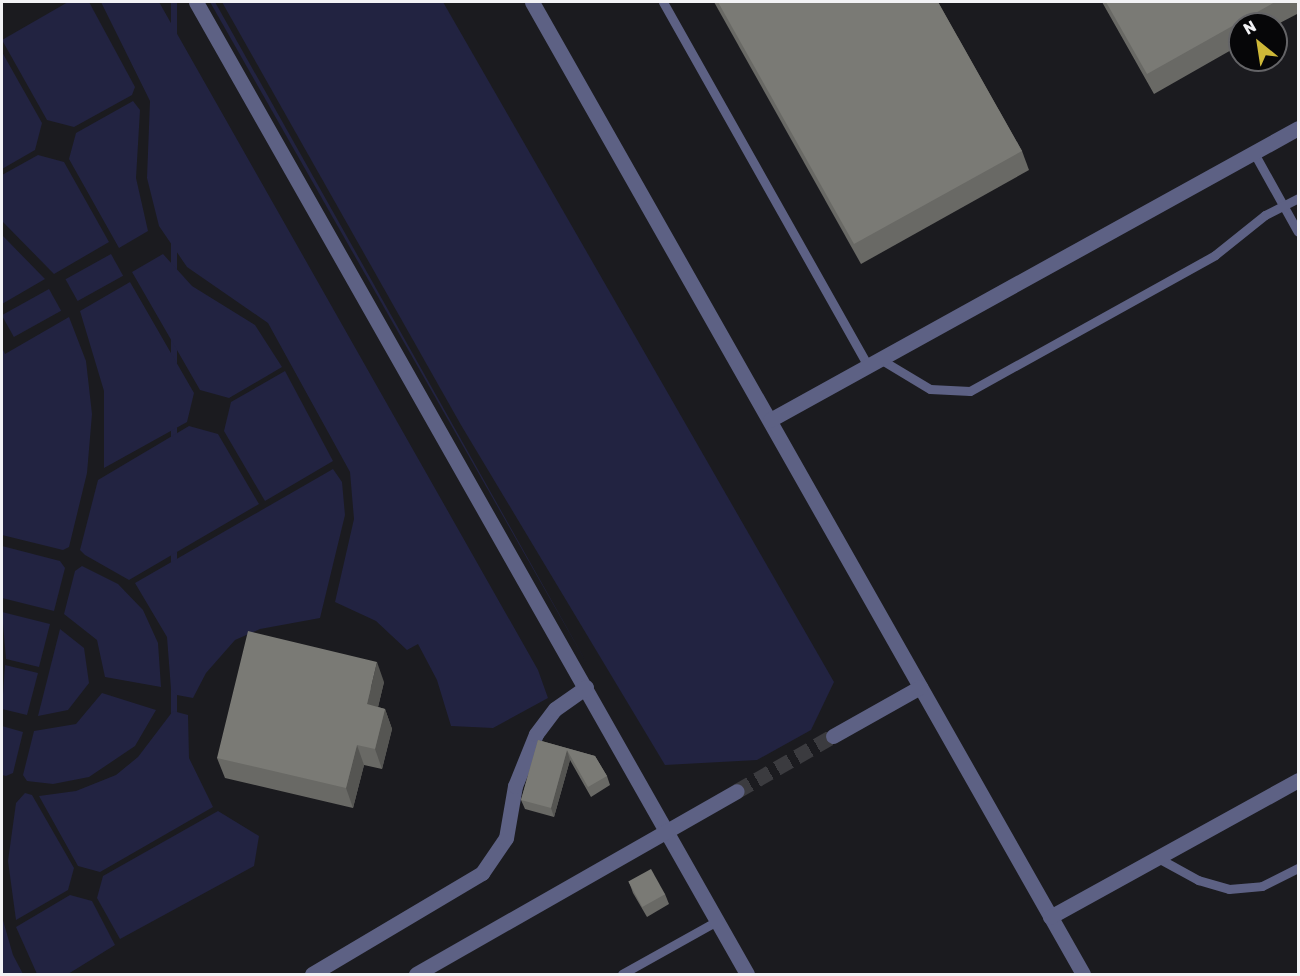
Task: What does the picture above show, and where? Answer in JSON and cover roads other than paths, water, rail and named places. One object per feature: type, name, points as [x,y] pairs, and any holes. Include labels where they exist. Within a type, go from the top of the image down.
[{"type":"street","points":[[196,2],[586,687],[747,975]]},
{"type":"street","points":[[532,2],[1083,975]]},
{"type":"street","points":[[770,420],[1299,128]]},
{"type":"street","points":[[312,975],[482,873],[506,838],[517,777],[536,734],[555,709],[586,687]]},
{"type":"street","points":[[833,736],[920,687]]},
{"type":"street","points":[[1050,917],[1299,780]]},
{"type":"street","points":[[416,975],[737,791]]},
{"type":"lane","points":[[663,2],[874,363],[930,389],[970,391],[1215,255],[1284,206],[1299,198]]},
{"type":"lane","points":[[1254,153],[1299,232]]},
{"type":"lane","points":[[1158,858],[1198,880],[1230,889],[1262,886],[1299,868]]},
{"type":"lane","points":[[622,975],[717,921]]},
{"type":"tunnel","points":[[737,791],[833,736]]}]
